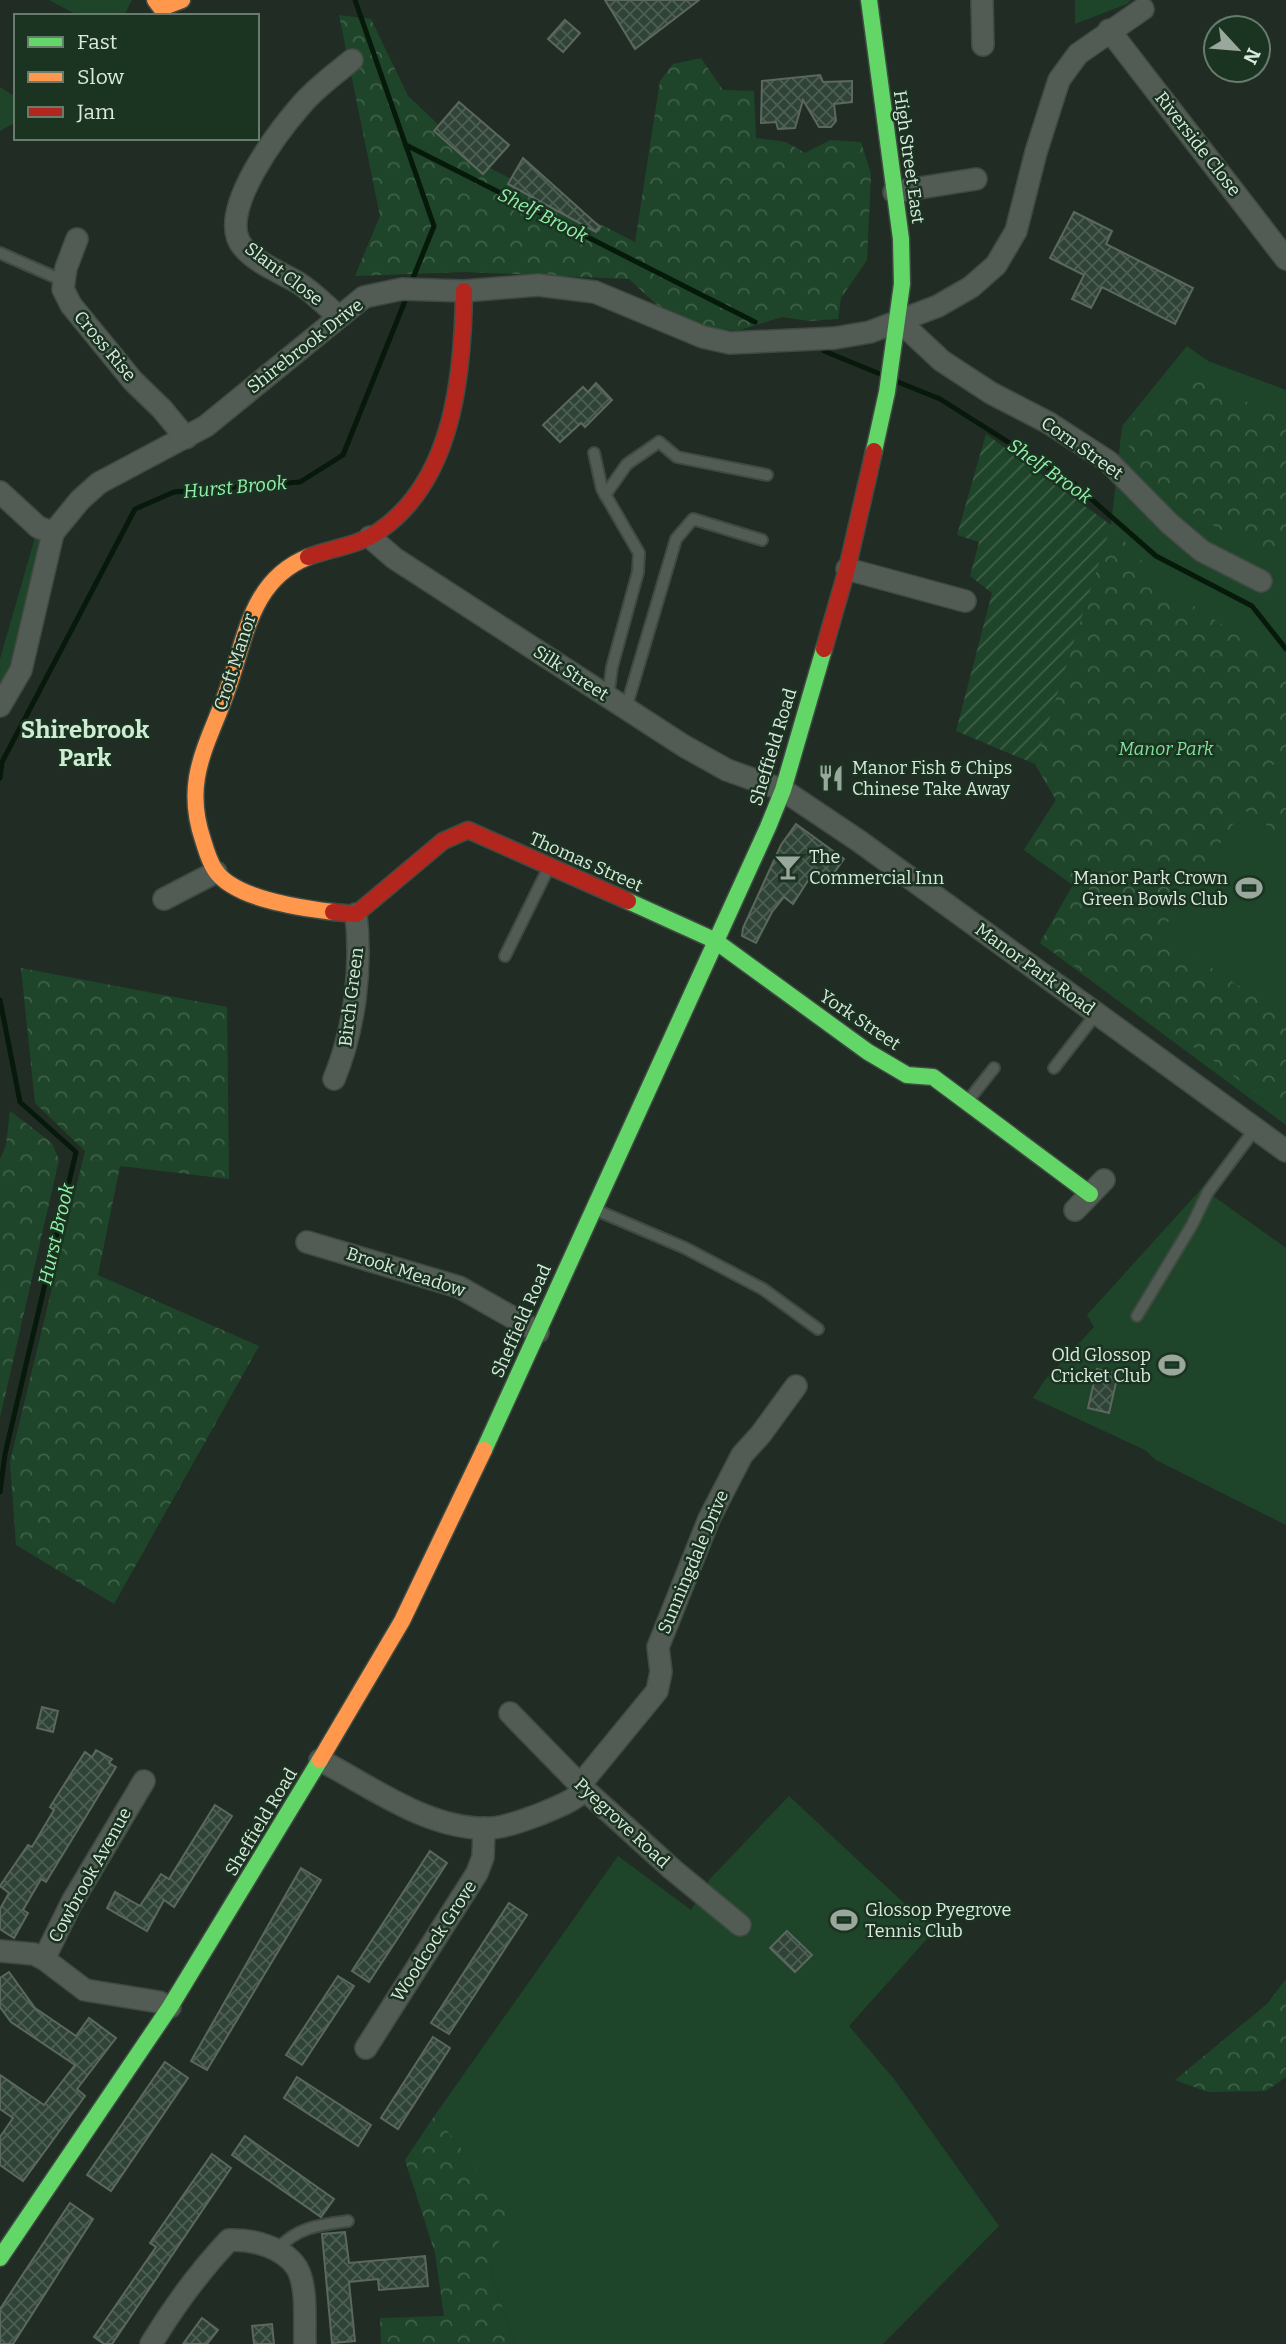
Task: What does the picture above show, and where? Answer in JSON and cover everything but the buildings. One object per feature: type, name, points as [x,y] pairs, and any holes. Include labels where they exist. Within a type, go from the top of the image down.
[{"type":"main road","points":[[155,0],[161,8],[183,0]]},
{"type":"main road","name":"High Street East","points":[[869,0],[901,239],[902,284],[898,320]]},
{"type":"main road","name":"Croft Manor","points":[[215,872],[195,813],[197,768],[229,688],[254,605],[281,572],[324,551],[370,537],[399,512],[426,475],[446,434],[457,393],[463,347],[464,292]]},
{"type":"main road","name":"Sheffield Road","points":[[1,2254],[170,2007],[320,1759],[426,1575],[783,790],[847,569],[887,392],[898,320]]},
{"type":"main road","name":"Thomas Street","points":[[356,914],[443,841],[468,830],[714,940]]},
{"type":"main road","points":[[215,872],[243,889],[281,904],[356,914]]},
{"type":"main road","name":"York Street","points":[[714,940],[868,1052],[907,1075],[933,1077],[1097,1187]]},
{"type":"street","points":[[982,0],[983,45]]},
{"type":"street","name":"Shirebrook Drive","points":[[0,706],[21,670],[54,533],[80,500],[99,483],[205,426],[364,297],[402,289],[464,292],[538,285],[595,292],[703,337],[730,342],[835,338],[870,332],[938,306],[971,287],[996,265],[1016,231],[1036,152],[1059,80],[1078,54],[1143,9]]},
{"type":"street","name":"Riverside Close","points":[[1110,30],[1286,259]]},
{"type":"street","name":"Slant Close","points":[[338,316],[300,284],[241,246],[233,223],[255,170],[282,128],[305,101],[352,61]]},
{"type":"street","points":[[894,192],[976,179]]},
{"type":"street","points":[[64,281],[77,239]]},
{"type":"street","name":"Cross Rise","points":[[64,281],[63,289],[71,305],[133,381],[162,409],[186,438]]},
{"type":"street","name":"Corn Street","points":[[898,320],[942,361],[991,393],[1049,423],[1109,462],[1170,524],[1202,551],[1261,581]]},
{"type":"street","points":[[0,492],[38,527],[54,533]]},
{"type":"street","name":"Silk Street","points":[[370,537],[394,558],[684,746],[727,770],[783,790]]},
{"type":"street","points":[[847,569],[965,601]]},
{"type":"street","name":"Manor Park Road","points":[[783,790],[1286,1151]]},
{"type":"street","points":[[164,899],[215,872]]},
{"type":"street","name":"Birch Green","points":[[334,1079],[345,1052],[360,952],[356,914]]},
{"type":"street","points":[[1075,1210],[1097,1187]]},
{"type":"street","name":"Brook Meadow","points":[[307,1242],[459,1287],[538,1332]]},
{"type":"street","name":"Sunningdale Drive","points":[[582,1787],[657,1691],[661,1672],[658,1647],[685,1583],[695,1549],[742,1455],[785,1418],[796,1386]]},
{"type":"street","name":"Pyegrove Road","points":[[510,1713],[582,1787],[672,1869],[740,1925]]},
{"type":"street","points":[[320,1759],[391,1800],[447,1822],[484,1828],[527,1819],[575,1799],[582,1787]]},
{"type":"street","name":"Cowbrook Avenue","points":[[144,1781],[72,1902],[44,1959],[85,1990],[159,2002],[170,2007]]},
{"type":"street","name":"Woodcock Grove","points":[[366,2048],[477,1874],[483,1857],[484,1828]]},
{"type":"street","points":[[0,1951],[34,1954],[44,1959]]},
{"type":"street","points":[[151,2344],[190,2283],[229,2240],[248,2240],[276,2250],[296,2268],[302,2292],[305,2344]]},
{"type":"lane","points":[[0,253],[64,281]]},
{"type":"lane","points":[[605,495],[627,464],[659,442],[677,457],[767,475]]},
{"type":"lane","points":[[594,453],[605,495],[639,553],[638,572],[612,667],[617,703]]},
{"type":"lane","points":[[617,703],[676,539],[693,519],[762,540]]},
{"type":"lane","points":[[505,956],[549,867]]},
{"type":"lane","points":[[1054,1068],[1096,1014]]},
{"type":"lane","points":[[967,1102],[994,1068]]},
{"type":"lane","points":[[1137,1316],[1192,1225],[1208,1192],[1255,1129]]},
{"type":"lane","points":[[593,1209],[696,1254],[763,1289],[818,1329]]},
{"type":"lane","points":[[276,2250],[288,2236],[310,2226],[348,2221]]},
{"type":"green space","points":[[49,0],[132,0],[125,14],[75,14]]},
{"type":"green space","points":[[1075,0],[1131,0],[1127,4],[1075,24]]},
{"type":"green space","points":[[339,15],[371,19],[408,96],[478,162],[635,242],[660,81],[673,64],[701,58],[723,90],[754,91],[756,138],[786,142],[805,153],[830,140],[861,142],[871,174],[867,260],[841,298],[838,319],[809,321],[782,317],[737,331],[692,326],[657,305],[629,279],[465,272],[355,276],[380,216]]},
{"type":"green space","points":[[0,87],[14,96],[14,123],[0,131]]},
{"type":"green space","name":"Manor Park","points":[[1187,346],[1208,361],[1286,390],[1286,1125],[1040,943],[1073,885],[1024,850],[1056,800],[1035,764],[1111,525],[1122,426]]},
{"type":"green space","points":[[1193,376],[1286,421],[1286,552],[1249,543],[1185,508],[1150,479],[1134,457],[1122,426]]},
{"type":"green space","points":[[986,434],[1111,525],[1035,764],[956,731],[992,593],[970,576],[979,542],[957,535]]},
{"type":"green space","points":[[1111,525],[1164,587],[1229,629],[1286,673],[1286,758],[1267,768],[1276,795],[1286,799],[1286,838],[1243,809],[1160,934],[1286,1017],[1286,1117],[1214,1061],[1040,943],[1073,885],[1024,850],[1056,800],[1035,764]]},
{"type":"green space","points":[[38,527],[53,533],[0,706],[0,659]]},
{"type":"green space","points":[[21,968],[227,1007],[229,1179],[120,1166],[98,1275],[259,1346],[114,1604],[16,1545],[10,1462],[85,1151],[35,1103]]},
{"type":"green space","points":[[10,1111],[52,1143],[59,1160],[0,1418],[0,1159],[6,1145]]},
{"type":"green space","name":"Old Glossop Cricket Club","points":[[1202,1188],[1286,1248],[1286,1525],[1156,1460],[1145,1450],[1033,1398],[1044,1381],[1094,1327],[1087,1315]]},
{"type":"green space","points":[[789,1796],[934,1931],[849,2026],[894,2079],[999,2226],[883,2344],[515,2344],[491,2274],[506,2208],[435,2115],[618,1856],[691,1910],[710,1879]]},
{"type":"green space","points":[[1286,1979],[1286,2077],[1266,2091],[1208,2092],[1175,2080],[1267,2004]]},
{"type":"green space","points":[[435,2115],[507,2208],[491,2274],[515,2344],[381,2344],[380,2318],[444,2316],[435,2253],[405,2160]]},
{"type":"waterway","name":"Hurst Brook","points":[[355,0],[434,226],[411,283]]},
{"type":"waterway","name":"Shelf Brook","points":[[406,145],[755,322]]},
{"type":"waterway","name":"Hurst Brook","points":[[0,778],[2,762],[135,509],[174,492],[300,482],[343,455],[407,296]]},
{"type":"waterway","name":"Shelf Brook","points":[[824,351],[880,374]]},
{"type":"waterway","name":"Shelf Brook","points":[[898,382],[940,399],[1073,483],[1156,556],[1252,606],[1286,649]]},
{"type":"waterway","name":"Hurst Brook","points":[[0,1000],[20,1102],[76,1152],[5,1454],[0,1492]]},
{"type":"traffic: fast","points":[[869,0],[901,239],[902,284],[887,392],[874,451]]},
{"type":"traffic: fast","points":[[484,1450],[768,827],[783,790],[824,649]]},
{"type":"traffic: fast","points":[[628,901],[714,940],[868,1052],[907,1075],[933,1077],[1090,1194]]},
{"type":"traffic: fast","points":[[0,2258],[170,2007],[320,1760]]},
{"type":"traffic: slow","points":[[155,0],[161,8],[182,0]]},
{"type":"traffic: slow","points":[[308,557],[289,567],[274,580],[253,612],[200,762],[195,798],[197,818],[208,855],[215,870],[224,880],[252,895],[269,900],[333,912]]},
{"type":"traffic: slow","points":[[320,1760],[402,1621],[484,1450]]},
{"type":"traffic: jam","points":[[308,557],[353,543],[379,531],[404,509],[424,484],[439,454],[456,390],[461,356],[464,291]]},
{"type":"traffic: jam","points":[[824,649],[847,569],[874,451]]},
{"type":"traffic: jam","points":[[333,912],[356,914],[443,841],[468,830],[628,901]]},
{"type":"place","name":"Manor Fish & Chips Chinese Take Away","points":[[831,778]]},
{"type":"place","name":"The Commercial Inn","points":[[788,867]]},
{"type":"place","name":"Manor Park Crown Green Bowls Club","points":[[1249,888]]},
{"type":"place","name":"Old Glossop Cricket Club","points":[[1172,1365]]},
{"type":"place","name":"Glossop Pyegrove Tennis Club","points":[[844,1920]]},
{"type":"district","name":"Shirebrook Park","points":[[85,744]]}]
